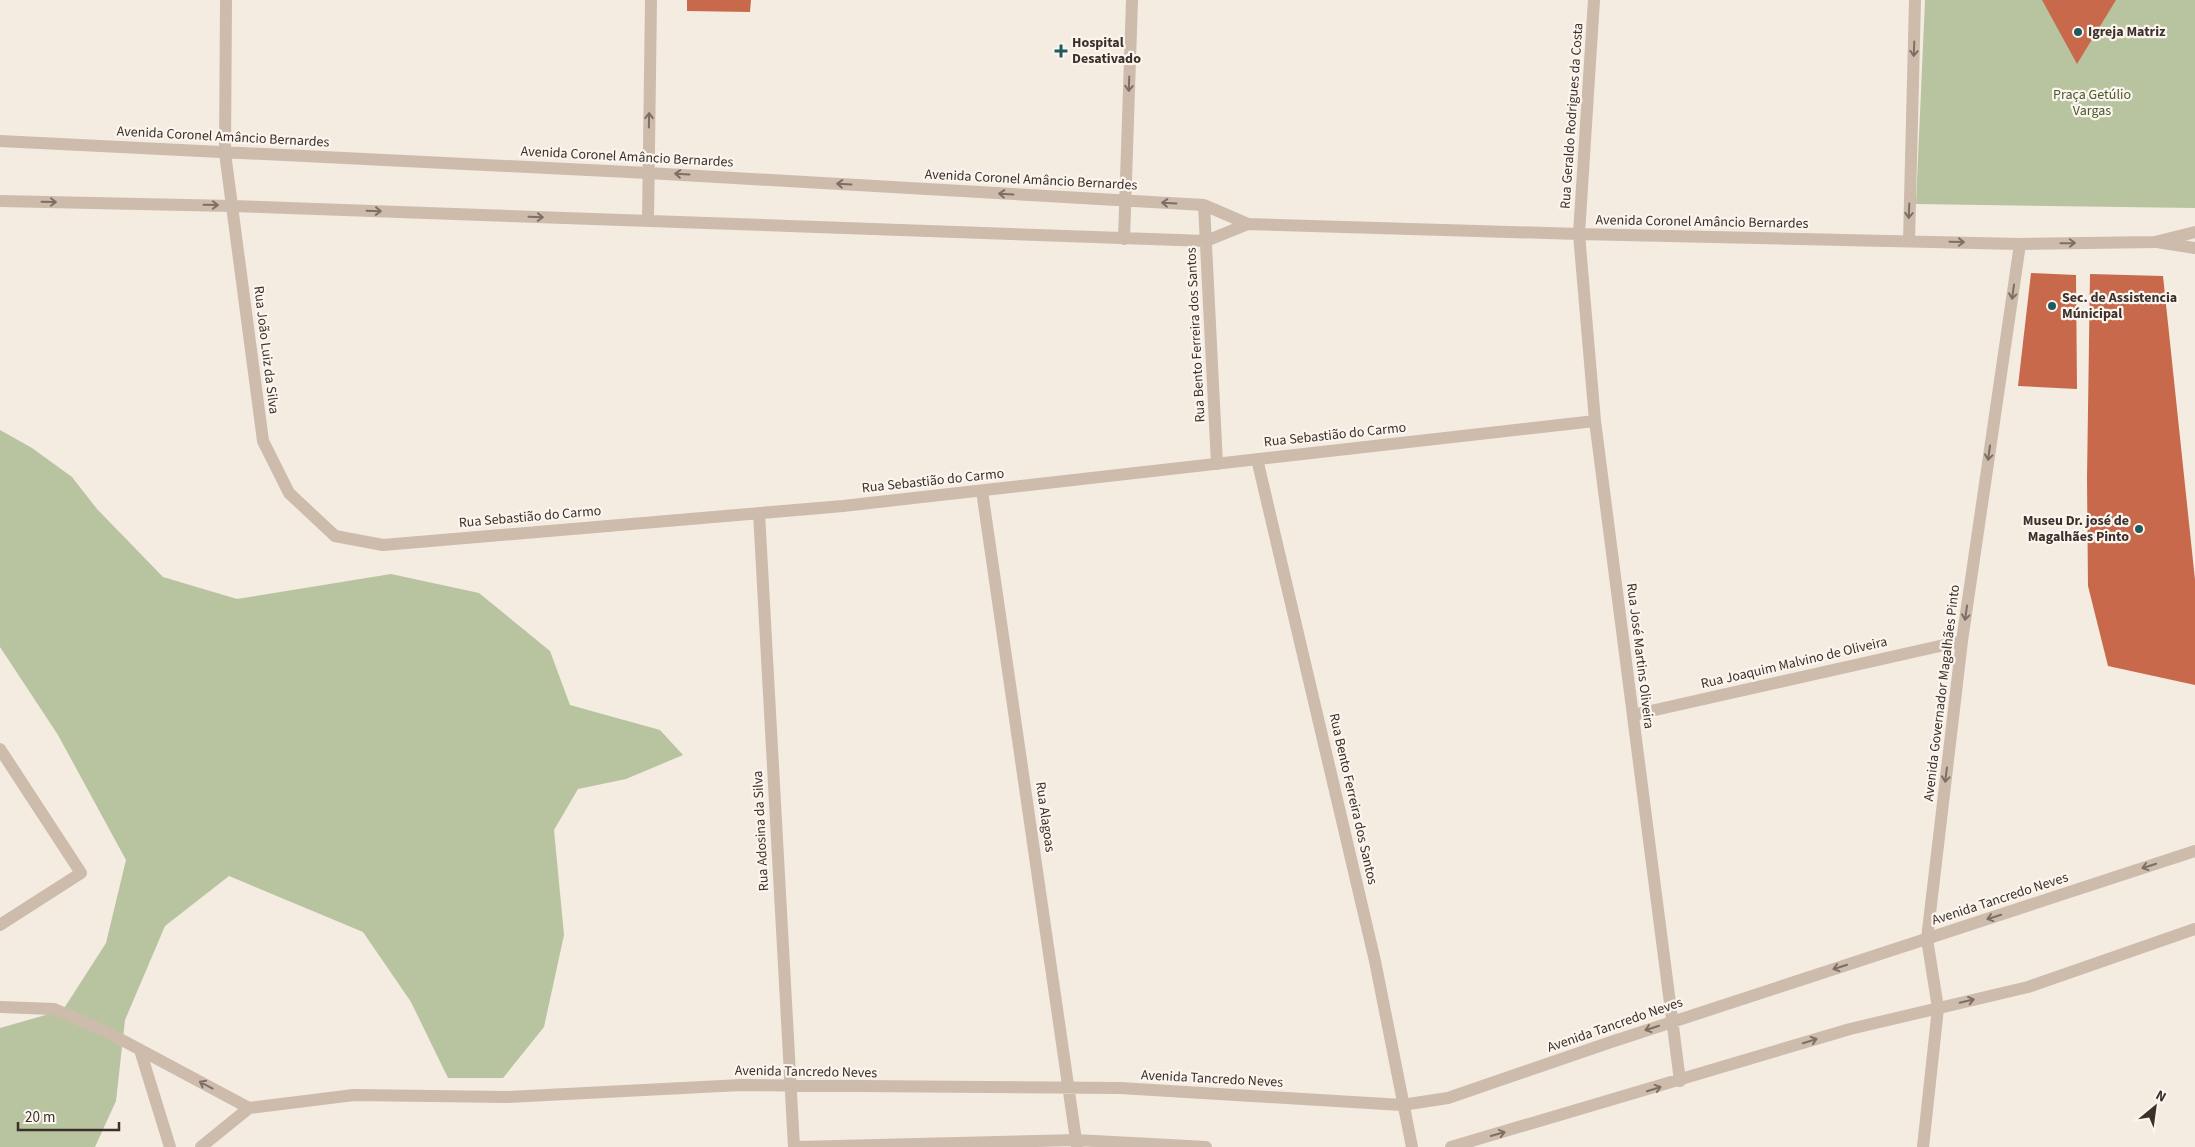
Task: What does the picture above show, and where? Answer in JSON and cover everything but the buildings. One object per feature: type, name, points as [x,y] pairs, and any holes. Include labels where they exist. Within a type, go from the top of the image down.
[{"type":"street","name":"Rua João Luiz da Silva","points":[[226,0],[225,153],[263,441],[289,493]]},
{"type":"street","points":[[648,221],[651,0]]},
{"type":"street","points":[[1124,239],[1132,0]]},
{"type":"street","name":"Rua Geraldo Rodrigues da Costa","points":[[1579,234],[1594,0]]},
{"type":"street","points":[[1909,241],[1915,0]]},
{"type":"street","name":"Avenida Coronel Amâncio Bernardes","points":[[0,141],[648,172],[1204,205],[1248,224],[2020,244],[2155,242],[2195,248]]},
{"type":"street","name":"Avenida Coronel Amâncio Bernardes","points":[[0,201],[232,206],[1206,241],[1248,224]]},
{"type":"street","name":"Rua Bento Ferreira dos Santos","points":[[1204,205],[1217,464]]},
{"type":"street","name":"Avenida Coronel Amâncio Bernardes","points":[[2155,242],[2195,232]]},
{"type":"street","name":"Rua José Martins Oliveira","points":[[1579,234],[1596,421],[1680,1081]]},
{"type":"street","name":"Avenida Governador Magalhães Pinto","points":[[1923,1147],[1938,1008],[1927,939],[1962,641],[2020,244]]},
{"type":"street","name":"Rua Sebastião do Carmo","points":[[289,493],[335,536],[383,545],[759,513],[982,491],[1596,421]]},
{"type":"street","name":"Rua Bento Ferreira dos Santos","points":[[1257,459],[1375,961],[1402,1105],[1412,1147]]},
{"type":"street","name":"Rua Alagoas","points":[[982,491],[1077,1144]]},
{"type":"street","name":"Rua Adosina da Silva","points":[[759,513],[790,1087],[796,1147]]},
{"type":"street","name":"Rua Joaquim Malvino de Oliveira","points":[[1633,715],[1962,641]]},
{"type":"street","points":[[0,749],[81,873],[0,925]]},
{"type":"street","name":"Avenida Tancredo Neves","points":[[250,1108],[354,1095],[507,1097],[741,1085],[790,1087],[1120,1088],[1402,1105],[1448,1098],[1671,1022],[2195,851]]},
{"type":"street","points":[[1451,1147],[1680,1081],[1850,1029],[2028,987],[2195,929]]},
{"type":"street","points":[[0,1007],[54,1009],[107,1032],[250,1108],[201,1147]]},
{"type":"street","points":[[140,1050],[170,1147]]},
{"type":"street","points":[[796,1147],[1077,1144],[1206,1147]]},
{"type":"green space","name":"Praça Getúlio Vargas","points":[[1925,0],[2195,0],[2195,208],[1916,204]]},
{"type":"green space","points":[[0,430],[32,448],[72,477],[97,509],[163,577],[237,599],[391,574],[479,593],[550,651],[570,705],[660,730],[683,755],[626,779],[578,789],[554,830],[564,935],[544,1027],[503,1078],[448,1078],[411,1002],[363,932],[229,876],[165,926],[125,1020],[116,1101],[95,1147],[0,1147],[0,1028],[63,1010],[106,943],[126,860],[58,735],[0,647]]},
{"type":"place","name":"Igreja Matriz","points":[[2078,32]]},
{"type":"place","name":"Hospital Desativado","points":[[1061,51]]},
{"type":"place","name":"Sec. de Assistencia Múnicipal","points":[[2052,306]]},
{"type":"place","name":"Museu Dr. josé de Magalhães Pinto","points":[[2139,529]]}]
